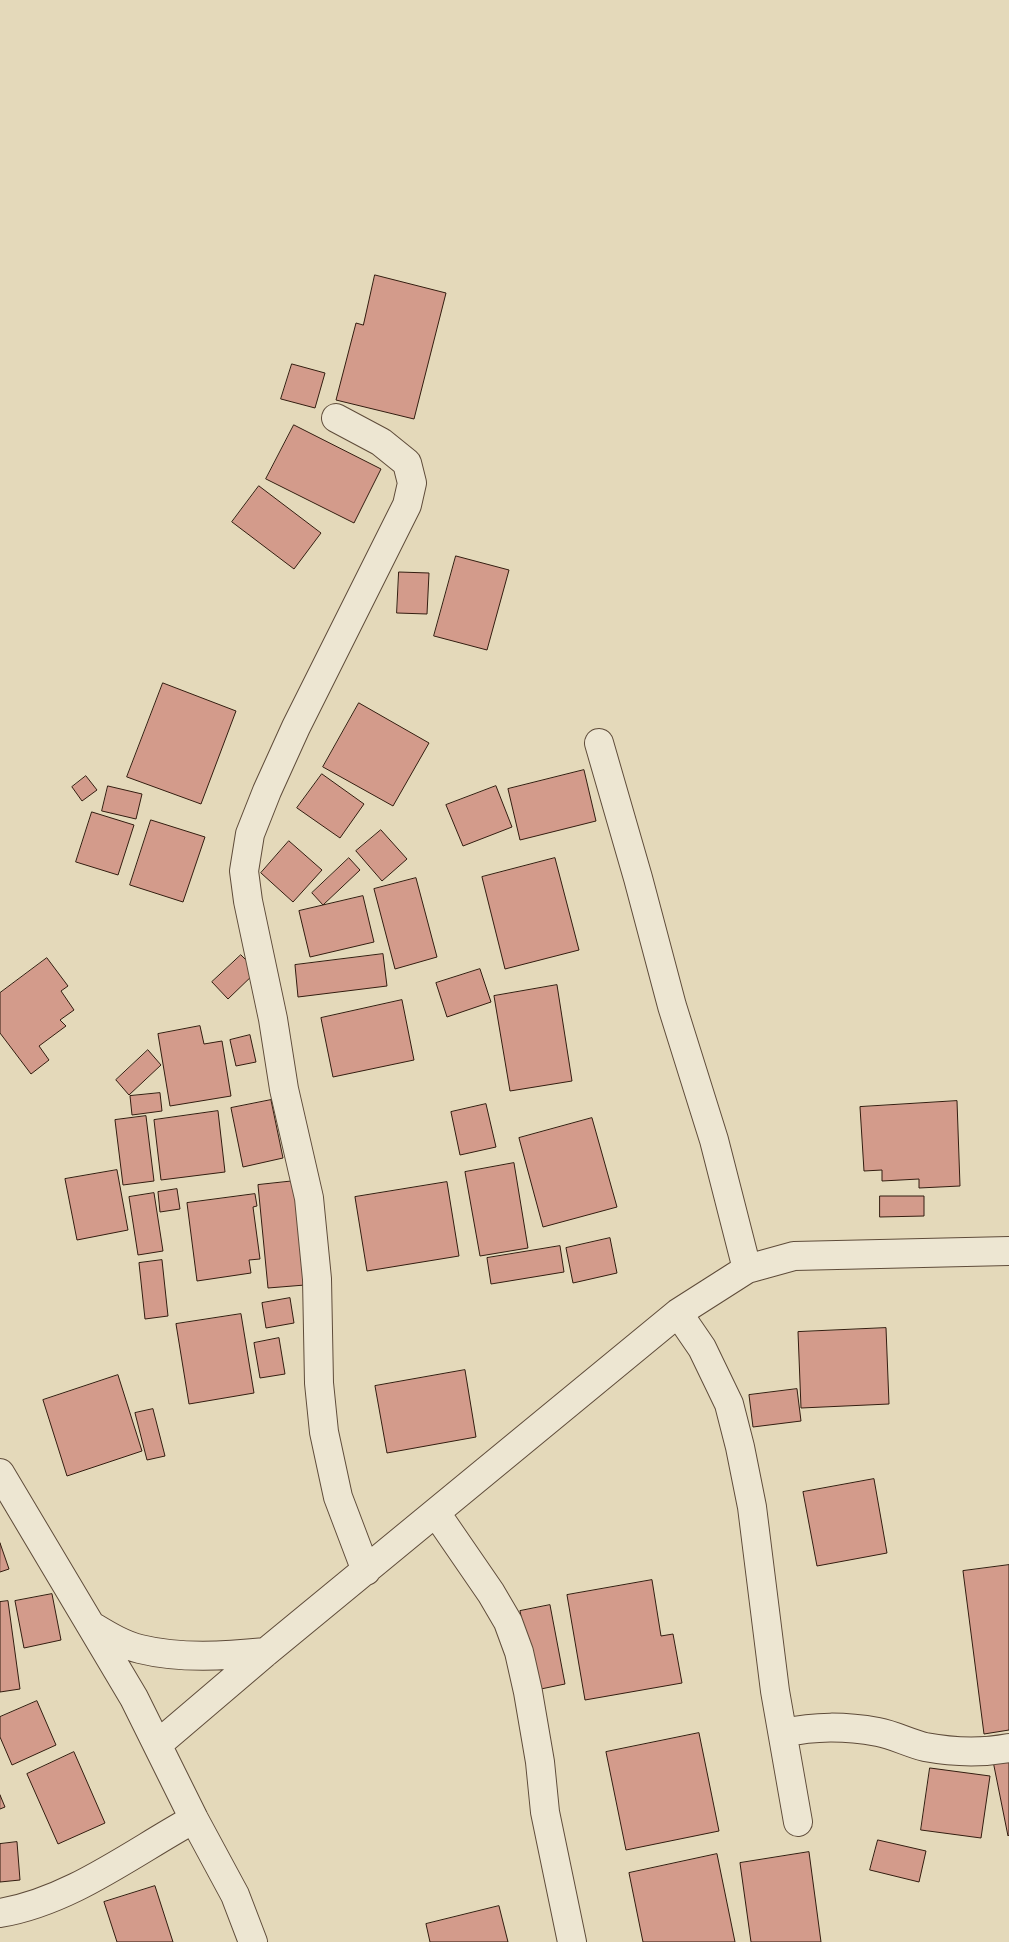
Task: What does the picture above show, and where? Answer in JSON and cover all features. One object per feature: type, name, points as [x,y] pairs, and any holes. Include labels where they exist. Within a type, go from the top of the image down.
[{"type":"street","points":[[336,418],[381,442],[407,463],[412,483],[407,505],[296,727],[267,791],[250,834],[244,871],[248,901],[273,1019],[284,1090],[309,1198],[317,1279],[319,1383],[324,1432],[338,1497],[366,1571]]},
{"type":"street","points":[[599,743],[672,1006],[714,1140],[747,1269]]},
{"type":"street","points":[[158,1744],[266,1652],[678,1313],[747,1269],[794,1256],[1009,1251]]},
{"type":"street","points":[[678,1313],[702,1348],[729,1404],[740,1448],[752,1507],[775,1691],[798,1822]]},
{"type":"street","points":[[0,1473],[134,1698],[194,1819],[235,1895],[253,1942]]},
{"type":"street","points":[[436,1513],[491,1593],[508,1622],[519,1652],[540,1762],[544,1812],[572,1942]]},
{"type":"street","points":[[92,1626],[114,1639],[140,1649],[182,1656],[237,1655],[266,1652]]},
{"type":"street","points":[[783,1733],[812,1727],[844,1727],[880,1732],[933,1748],[959,1751],[1009,1748]]},
{"type":"street","points":[[0,1913],[15,1910],[67,1891],[120,1863],[153,1841],[194,1819]]},
{"type":"building","points":[[375,275],[446,293],[414,419],[336,400],[356,323],[363,325]]},
{"type":"building","points":[[292,364],[325,373],[315,408],[281,399]]},
{"type":"building","points":[[294,425],[381,469],[354,523],[266,479]]},
{"type":"building","points":[[259,486],[321,533],[294,569],[232,522]]},
{"type":"building","points":[[456,556],[509,570],[487,650],[434,636]]},
{"type":"building","points":[[399,572],[429,573],[427,614],[397,613]]},
{"type":"building","points":[[163,683],[236,711],[201,804],[127,777]]},
{"type":"building","points":[[359,703],[429,743],[393,806],[323,767]]},
{"type":"building","points":[[584,770],[596,821],[520,840],[508,789]]},
{"type":"building","points":[[322,774],[364,804],[340,838],[297,808]]},
{"type":"building","points":[[86,776],[97,790],[82,801],[72,787]]},
{"type":"building","points":[[108,786],[142,794],[136,819],[102,811]]},
{"type":"building","points":[[496,786],[512,827],[463,846],[446,805]]},
{"type":"building","points":[[92,812],[134,825],[118,875],[76,862]]},
{"type":"building","points":[[151,820],[205,837],[183,902],[130,885]]},
{"type":"building","points":[[381,830],[407,859],[382,881],[356,851]]},
{"type":"building","points":[[289,841],[322,870],[293,902],[261,873]]},
{"type":"building","points":[[349,858],[360,870],[323,905],[312,893]]},
{"type":"building","points":[[555,858],[579,950],[505,969],[482,877]]},
{"type":"building","points":[[416,878],[437,957],[395,969],[374,889]]},
{"type":"building","points":[[363,896],[374,942],[310,957],[299,911]]},
{"type":"building","points":[[383,954],[387,986],[298,997],[295,965]]},
{"type":"building","points":[[241,955],[257,971],[228,999],[212,982]]},
{"type":"building","points":[[47,958],[68,986],[61,991],[74,1010],[60,1020],[66,1026],[39,1046],[49,1060],[31,1074],[0,1033],[0,993]]},
{"type":"building","points":[[480,969],[491,1002],[447,1017],[436,983]]},
{"type":"building","points":[[557,985],[572,1081],[510,1091],[494,996]]},
{"type":"building","points":[[402,1000],[414,1060],[333,1077],[321,1018]]},
{"type":"building","points":[[200,1026],[204,1044],[222,1041],[231,1096],[170,1106],[158,1034]]},
{"type":"building","points":[[250,1035],[256,1062],[236,1066],[230,1040]]},
{"type":"building","points":[[148,1050],[161,1065],[129,1095],[116,1080]]},
{"type":"building","points":[[160,1093],[162,1111],[132,1115],[130,1096]]},
{"type":"building","points":[[271,1100],[283,1158],[243,1167],[231,1108]]},
{"type":"building","points":[[957,1101],[960,1186],[919,1188],[919,1179],[882,1181],[882,1170],[864,1171],[860,1107]]},
{"type":"building","points":[[486,1104],[496,1147],[460,1155],[451,1112]]},
{"type":"building","points":[[218,1111],[225,1172],[161,1180],[154,1120]]},
{"type":"building","points":[[146,1116],[154,1181],[123,1185],[115,1120]]},
{"type":"building","points":[[592,1118],[617,1207],[543,1227],[519,1138]]},
{"type":"building","points":[[514,1163],[528,1248],[480,1256],[465,1172]]},
{"type":"building","points":[[117,1170],[128,1230],[77,1240],[65,1179]]},
{"type":"building","points":[[295,1181],[305,1285],[268,1288],[258,1185]]},
{"type":"building","points":[[447,1182],[459,1256],[367,1271],[355,1197]]},
{"type":"building","points":[[177,1189],[180,1209],[160,1212],[158,1192]]},
{"type":"building","points":[[154,1193],[163,1251],[138,1255],[129,1197]]},
{"type":"building","points":[[255,1194],[257,1206],[253,1207],[260,1259],[249,1260],[251,1273],[197,1281],[187,1203]]},
{"type":"building","points":[[880,1196],[924,1196],[924,1216],[880,1217]]},
{"type":"building","points":[[610,1238],[617,1273],[573,1283],[566,1248]]},
{"type":"building","points":[[560,1246],[564,1272],[491,1284],[487,1258]]},
{"type":"building","points":[[162,1260],[168,1316],[145,1319],[139,1263]]},
{"type":"building","points":[[290,1298],[294,1323],[266,1328],[262,1303]]},
{"type":"building","points":[[241,1314],[254,1393],[189,1404],[176,1324]]},
{"type":"building","points":[[886,1328],[889,1404],[801,1408],[798,1332]]},
{"type":"building","points":[[279,1338],[285,1374],[260,1378],[254,1343]]},
{"type":"building","points":[[465,1370],[476,1437],[387,1453],[375,1386]]},
{"type":"building","points":[[118,1375],[142,1451],[67,1476],[43,1400]]},
{"type":"building","points":[[797,1389],[801,1421],[753,1427],[749,1395]]},
{"type":"building","points":[[153,1409],[165,1456],[147,1460],[135,1413]]},
{"type":"building","points":[[874,1479],[887,1553],[817,1566],[803,1492]]},
{"type":"building","points":[[0,1543],[9,1569],[0,1572]]},
{"type":"building","points":[[1009,1565],[1009,1730],[984,1734],[963,1571]]},
{"type":"building","points":[[652,1580],[661,1636],[673,1634],[682,1683],[585,1700],[567,1595]]},
{"type":"building","points":[[52,1594],[61,1640],[24,1648],[15,1601]]},
{"type":"building","points":[[8,1601],[20,1689],[0,1692],[0,1602]]},
{"type":"building","points":[[550,1605],[565,1684],[536,1690],[520,1611]]},
{"type":"building","points":[[37,1701],[56,1745],[12,1765],[0,1737],[0,1717]]},
{"type":"building","points":[[699,1733],[719,1831],[626,1850],[606,1752]]},
{"type":"building","points":[[74,1752],[105,1823],[58,1844],[27,1774]]},
{"type":"building","points":[[1009,1758],[1009,1835],[1008,1836],[993,1761]]},
{"type":"building","points":[[930,1768],[990,1776],[981,1838],[921,1830]]},
{"type":"building","points":[[0,1795],[5,1807],[0,1809]]},
{"type":"building","points":[[878,1840],[926,1851],[919,1882],[870,1870]]},
{"type":"building","points":[[17,1842],[20,1880],[0,1882],[0,1844]]},
{"type":"building","points":[[809,1852],[821,1942],[751,1942],[740,1863]]},
{"type":"building","points":[[717,1854],[735,1942],[643,1942],[629,1873]]},
{"type":"building","points":[[155,1886],[173,1942],[117,1942],[104,1902]]},
{"type":"building","points":[[499,1906],[508,1942],[430,1942],[426,1924]]}]
